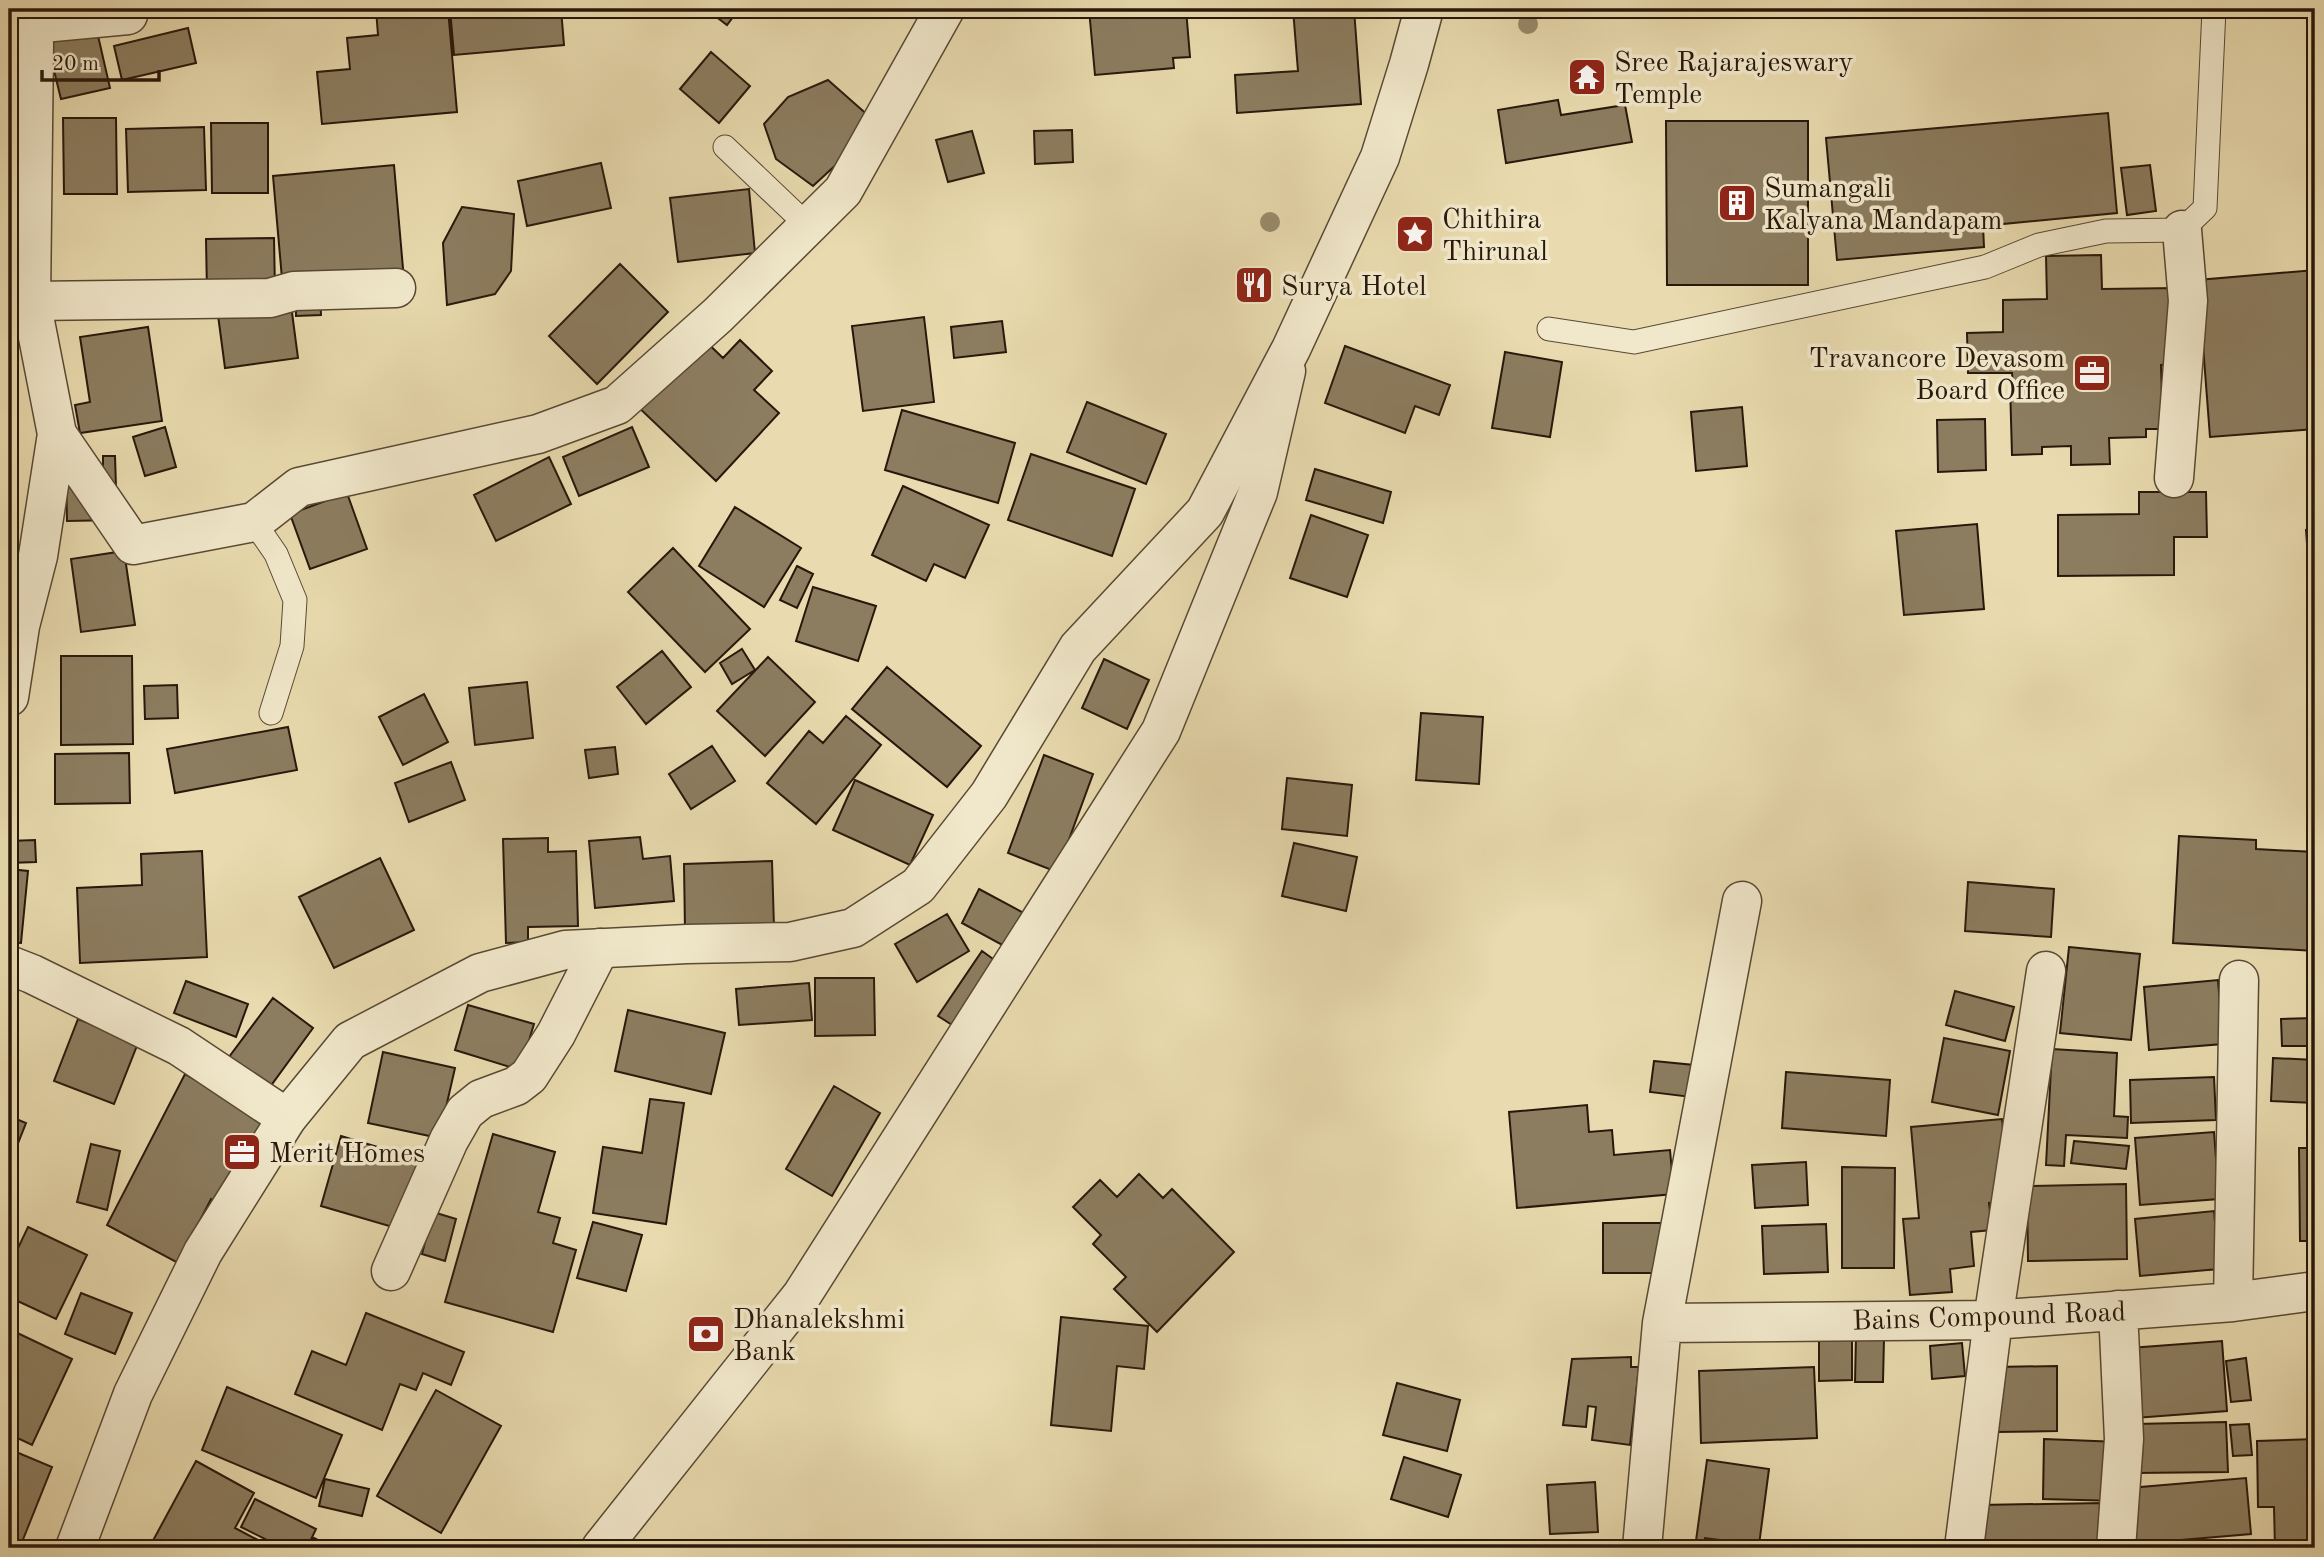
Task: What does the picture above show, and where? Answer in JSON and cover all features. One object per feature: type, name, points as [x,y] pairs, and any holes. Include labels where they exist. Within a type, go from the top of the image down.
[{"type":"street","points":[[57,434],[133,545],[254,522],[299,487],[538,434],[617,405],[718,315],[843,191],[945,9]]},
{"type":"street","points":[[75,1548],[133,1394],[203,1252],[287,1118],[350,1041],[480,974],[565,950],[790,942],[853,928],[918,886],[989,795],[1078,648],[1205,512],[1291,349],[1380,157],[1424,9]]},
{"type":"street","points":[[9,697],[20,626],[38,556],[57,434],[31,301],[34,44],[31,16],[128,15]]},
{"type":"street","points":[[2174,478],[2188,301],[2182,230]]},
{"type":"street","points":[[31,301],[271,298],[293,291],[396,288]]},
{"type":"street","points":[[601,1548],[802,1295],[1161,731],[1258,492],[1291,349]]},
{"type":"street","points":[[1642,1548],[1662,1323],[1742,901]]},
{"type":"street","points":[[391,1271],[449,1140],[465,1112],[481,1099],[516,1086],[529,1076],[556,1034],[600,948]]},
{"type":"street","points":[[9,965],[179,1046],[287,1118]]},
{"type":"street","points":[[1964,1548],[1993,1320],[2046,971]]},
{"type":"street","points":[[2233,1303],[2239,980]]},
{"type":"street","name":"Bains Compound Road","points":[[1662,1323],[1993,1320],[2233,1303],[2315,1291]]},
{"type":"street","points":[[2116,1548],[2124,1439],[2118,1310]]},
{"type":"lane","points":[[1549,329],[1634,342],[1985,267],[2039,245],[2106,231],[2182,230],[2205,208],[2214,9]]},
{"type":"lane","points":[[725,147],[808,226]]},
{"type":"lane","points":[[254,522],[276,554],[295,600],[292,646],[271,713]]},
{"type":"building","points":[[376,9],[448,9],[457,112],[322,124],[317,72],[350,69],[347,38],[378,35]]},
{"type":"building","points":[[450,9],[561,9],[564,45],[454,55]]},
{"type":"building","points":[[706,9],[739,9],[727,25]]},
{"type":"building","points":[[1089,9],[1186,9],[1190,57],[1173,58],[1174,68],[1095,75]]},
{"type":"building","points":[[1293,9],[1354,9],[1361,104],[1237,113],[1235,75],[1298,71]]},
{"type":"building","points":[[96,27],[110,88],[61,99],[46,38]]},
{"type":"building","points":[[188,28],[196,63],[122,80],[114,46]]},
{"type":"building","points":[[711,52],[750,86],[719,123],[680,89]]},
{"type":"building","points":[[828,80],[871,118],[852,150],[813,186],[776,159],[764,124],[788,97]]},
{"type":"building","points":[[1558,100],[1561,115],[1625,105],[1632,142],[1506,163],[1498,110]]},
{"type":"building","points":[[2108,113],[2117,213],[1983,226],[1984,247],[1837,260],[1826,138]]},
{"type":"building","points":[[63,118],[116,118],[117,194],[64,194]]},
{"type":"building","name":"Sumangali Kalyana Mandapam","points":[[1666,121],[1808,121],[1808,285],[1667,285]]},
{"type":"building","points":[[211,123],[268,123],[268,193],[212,193]]},
{"type":"building","points":[[204,127],[206,190],[128,192],[126,129]]},
{"type":"building","points":[[1072,130],[1073,162],[1035,164],[1034,131]]},
{"type":"building","points":[[972,131],[984,173],[948,182],[936,140]]},
{"type":"building","points":[[601,163],[611,208],[527,226],[518,181]]},
{"type":"building","points":[[394,165],[404,280],[283,290],[273,176]]},
{"type":"building","points":[[2150,165],[2156,211],[2127,215],[2121,168]]},
{"type":"building","points":[[749,189],[755,253],[678,262],[670,198]]},
{"type":"building","points":[[462,207],[514,214],[511,271],[495,294],[447,305],[443,243]]},
{"type":"building","points":[[274,238],[275,292],[207,293],[206,239]]},
{"type":"building","points":[[2101,255],[2102,289],[2177,288],[2179,364],[2161,365],[2163,429],[2146,429],[2146,437],[2109,438],[2110,464],[2071,465],[2071,446],[2042,447],[2042,454],[2012,455],[2012,373],[1968,373],[1967,333],[2003,332],[2003,300],[2047,299],[2046,256]]},
{"type":"building","points":[[620,264],[668,312],[597,384],[549,336]]},
{"type":"building","points":[[2315,270],[2315,429],[2210,437],[2198,280]]},
{"type":"building","points":[[320,291],[321,315],[296,316],[296,292]]},
{"type":"building","points":[[291,305],[298,358],[225,368],[218,315]]},
{"type":"building","points":[[924,317],[934,402],[863,411],[852,326]]},
{"type":"building","points":[[1002,321],[1006,352],[954,358],[951,327]]},
{"type":"building","points":[[148,327],[162,421],[80,433],[75,405],[90,402],[80,337]]},
{"type":"building","points":[[698,334],[723,358],[740,340],[772,371],[754,390],[779,413],[716,481],[634,403]]},
{"type":"building","points":[[1345,346],[1450,385],[1439,415],[1415,406],[1405,433],[1325,403]]},
{"type":"building","points":[[1505,352],[1562,362],[1550,437],[1492,428]]},
{"type":"building","points":[[1087,402],[1166,434],[1146,484],[1067,452]]},
{"type":"building","points":[[1742,407],[1747,466],[1696,471],[1691,412]]},
{"type":"building","points":[[902,410],[1015,443],[998,503],[885,470]]},
{"type":"building","points":[[1985,419],[1986,470],[1938,472],[1937,420]]},
{"type":"building","points":[[165,427],[176,467],[145,476],[133,437]]},
{"type":"building","points":[[632,427],[649,467],[579,496],[563,457]]},
{"type":"building","points":[[1031,454],[1135,489],[1112,556],[1008,520]]},
{"type":"building","points":[[103,456],[115,456],[117,520],[67,521],[66,474],[103,474]]},
{"type":"building","points":[[549,457],[571,504],[496,541],[474,495]]},
{"type":"building","points":[[1315,469],[1391,492],[1383,523],[1306,500]]},
{"type":"building","points":[[903,486],[989,525],[965,578],[934,564],[926,581],[872,555]]},
{"type":"building","points":[[2139,492],[2206,492],[2207,537],[2174,537],[2174,575],[2058,576],[2058,515],[2139,514]]},
{"type":"building","points":[[347,493],[367,549],[310,569],[290,514]]},
{"type":"building","points":[[735,507],[801,548],[764,607],[699,566]]},
{"type":"building","points":[[1311,515],[1368,535],[1347,597],[1290,578]]},
{"type":"building","points":[[1977,524],[1984,609],[1904,615],[1896,531]]},
{"type":"building","points":[[2315,529],[2315,556],[2308,557],[2306,530]]},
{"type":"building","points":[[673,548],[750,629],[705,672],[628,592]]},
{"type":"building","points":[[124,551],[135,625],[81,632],[71,559]]},
{"type":"building","points":[[797,566],[813,574],[797,608],[780,600]]},
{"type":"building","points":[[813,587],[876,606],[858,661],[796,641]]},
{"type":"building","points":[[742,649],[755,670],[732,684],[720,663]]},
{"type":"building","points":[[662,651],[691,687],[646,724],[617,687]]},
{"type":"building","points":[[61,656],[132,656],[133,744],[61,745]]},
{"type":"building","points":[[768,657],[815,702],[765,756],[717,711]]},
{"type":"building","points":[[1104,659],[1149,680],[1127,729],[1082,708]]},
{"type":"building","points":[[887,667],[981,746],[947,787],[852,709]]},
{"type":"building","points":[[527,682],[533,738],[475,745],[469,688]]},
{"type":"building","points":[[177,685],[178,718],[145,719],[144,686]]},
{"type":"building","points":[[424,694],[448,742],[403,765],[379,717]]},
{"type":"building","points":[[1421,713],[1483,717],[1479,784],[1416,780]]},
{"type":"building","points":[[846,716],[881,745],[816,824],[767,783],[809,731],[823,743]]},
{"type":"building","points":[[288,727],[297,770],[175,793],[167,749]]},
{"type":"building","points":[[712,746],[735,781],[691,809],[669,774]]},
{"type":"building","points":[[615,747],[618,774],[589,778],[585,750]]},
{"type":"building","points":[[129,753],[130,803],[55,804],[55,754]]},
{"type":"building","points":[[1044,755],[1093,774],[1057,872],[1008,853]]},
{"type":"building","points":[[451,762],[465,800],[409,822],[395,783]]},
{"type":"building","points":[[1287,778],[1352,785],[1347,836],[1282,829]]},
{"type":"building","points":[[855,780],[933,815],[910,865],[833,830]]},
{"type":"building","points":[[2179,836],[2256,840],[2256,849],[2315,852],[2315,951],[2173,943]]},
{"type":"building","points":[[640,837],[643,859],[670,856],[674,901],[595,908],[589,841]]},
{"type":"building","points":[[548,838],[548,852],[576,851],[578,926],[528,927],[528,942],[506,943],[503,839]]},
{"type":"building","points":[[35,840],[36,862],[9,863],[9,841]]},
{"type":"building","points":[[1294,843],[1357,857],[1346,911],[1282,896]]},
{"type":"building","points":[[202,851],[207,957],[80,963],[77,888],[142,885],[141,854]]},
{"type":"building","points":[[380,858],[414,930],[334,968],[299,897]]},
{"type":"building","points":[[772,861],[774,927],[685,930],[684,864]]},
{"type":"building","points":[[9,869],[28,871],[21,943],[9,942]]},
{"type":"building","points":[[1968,882],[2054,889],[2051,937],[1965,931]]},
{"type":"building","points":[[979,889],[1033,918],[1015,952],[962,923]]},
{"type":"building","points":[[947,914],[969,951],[917,982],[895,944]]},
{"type":"building","points":[[2069,947],[2140,954],[2131,1040],[2060,1033]]},
{"type":"building","points":[[982,951],[1007,969],[963,1032],[938,1016]]},
{"type":"building","points":[[815,978],[874,978],[875,1035],[815,1036]]},
{"type":"building","points":[[2218,980],[2223,1044],[2149,1050],[2144,987]]},
{"type":"building","points":[[186,981],[248,1004],[236,1037],[174,1013]]},
{"type":"building","points":[[809,983],[812,1020],[739,1025],[736,989]]},
{"type":"building","points":[[1955,991],[2014,1007],[2005,1041],[1946,1025]]},
{"type":"building","points":[[273,998],[313,1028],[267,1091],[226,1061]]},
{"type":"building","points":[[468,1005],[534,1024],[520,1070],[455,1050]]},
{"type":"building","points":[[628,1010],[725,1033],[711,1094],[615,1071]]},
{"type":"building","points":[[2315,1018],[2315,1046],[2282,1046],[2281,1019]]},
{"type":"building","points":[[78,1019],[138,1043],[114,1104],[54,1081]]},
{"type":"building","points":[[1944,1038],[2010,1051],[1998,1115],[1932,1102]]},
{"type":"building","points":[[2052,1049],[2117,1053],[2114,1116],[2128,1117],[2127,1138],[2066,1135],[2064,1166],[2046,1165]]},
{"type":"building","points":[[383,1052],[455,1068],[439,1138],[368,1123]]},
{"type":"building","points":[[2273,1058],[2315,1060],[2315,1103],[2271,1101]]},
{"type":"building","points":[[1654,1061],[1694,1065],[1691,1097],[1650,1092]]},
{"type":"building","points":[[1786,1072],[1890,1080],[1886,1136],[1782,1128]]},
{"type":"building","points":[[185,1074],[269,1119],[224,1206],[211,1199],[178,1263],[107,1225]]},
{"type":"building","points":[[2214,1077],[2216,1120],[2131,1123],[2130,1080]]},
{"type":"building","points":[[834,1086],[880,1113],[832,1196],[786,1169]]},
{"type":"building","points":[[650,1099],[684,1103],[666,1224],[593,1213],[603,1147],[642,1153]]},
{"type":"building","points":[[1587,1105],[1589,1132],[1612,1130],[1614,1155],[1670,1150],[1674,1194],[1517,1208],[1509,1112]]},
{"type":"building","points":[[9,1116],[26,1123],[11,1161],[9,1161]]},
{"type":"building","points":[[2002,1119],[2010,1201],[1989,1203],[1992,1230],[1971,1232],[1974,1266],[1950,1269],[1952,1292],[1910,1295],[1903,1219],[1919,1218],[1911,1127]]},
{"type":"building","points":[[2214,1132],[2219,1199],[2140,1205],[2135,1138]]},
{"type":"building","points":[[493,1134],[555,1152],[538,1212],[560,1218],[553,1243],[576,1250],[553,1332],[445,1302]]},
{"type":"building","points":[[341,1136],[424,1161],[403,1230],[321,1206]]},
{"type":"building","points":[[2074,1141],[2129,1146],[2126,1169],[2071,1163]]},
{"type":"building","points":[[91,1144],[120,1151],[107,1210],[77,1202]]},
{"type":"building","points":[[2299,1148],[2315,1148],[2315,1241],[2300,1241]]},
{"type":"building","points":[[1806,1162],[1808,1205],[1755,1208],[1752,1165]]},
{"type":"building","points":[[1842,1167],[1895,1168],[1894,1268],[1842,1268]]},
{"type":"building","points":[[1139,1174],[1163,1198],[1172,1189],[1234,1252],[1157,1332],[1114,1289],[1126,1277],[1093,1244],[1101,1235],[1073,1207],[1100,1180],[1117,1197]]},
{"type":"building","points":[[2126,1184],[2127,1259],[2028,1261],[2027,1186]]},
{"type":"building","points":[[2214,1211],[2219,1269],[2140,1276],[2135,1219]]},
{"type":"building","points":[[433,1212],[456,1219],[445,1261],[422,1254]]},
{"type":"building","points":[[593,1222],[642,1235],[626,1291],[577,1278]]},
{"type":"building","points":[[1603,1223],[1665,1223],[1665,1273],[1603,1273]]},
{"type":"building","points":[[1826,1224],[1828,1272],[1764,1274],[1762,1226]]},
{"type":"building","points":[[28,1227],[87,1255],[56,1319],[9,1297],[9,1267]]},
{"type":"building","points":[[81,1293],[132,1313],[115,1354],[65,1334]]},
{"type":"building","points":[[366,1313],[464,1352],[451,1385],[423,1373],[416,1390],[400,1384],[382,1430],[295,1394],[312,1351],[346,1365]]},
{"type":"building","points":[[1061,1317],[1148,1326],[1144,1369],[1117,1366],[1111,1431],[1051,1425]]},
{"type":"building","points":[[9,1329],[72,1359],[32,1445],[9,1434]]},
{"type":"building","points":[[1819,1332],[1852,1332],[1852,1380],[1819,1381]]},
{"type":"building","points":[[1856,1336],[1884,1338],[1883,1382],[1855,1382]]},
{"type":"building","points":[[2222,1341],[2227,1411],[2135,1418],[2130,1348]]},
{"type":"building","points":[[1962,1343],[1965,1376],[1932,1379],[1930,1346]]},
{"type":"building","points":[[1631,1357],[1631,1367],[1639,1367],[1630,1445],[1592,1440],[1596,1407],[1588,1406],[1586,1427],[1563,1425],[1572,1359]]},
{"type":"building","points":[[2246,1358],[2251,1400],[2231,1402],[2226,1361]]},
{"type":"building","points":[[2057,1366],[2057,1431],[1996,1432],[1995,1367]]},
{"type":"building","points":[[1814,1367],[1817,1438],[1701,1443],[1699,1371]]},
{"type":"building","points":[[1397,1383],[1460,1400],[1447,1451],[1383,1435]]},
{"type":"building","points":[[227,1387],[342,1435],[316,1498],[202,1450]]},
{"type":"building","points":[[436,1390],[501,1426],[441,1533],[377,1496]]},
{"type":"building","points":[[2226,1422],[2228,1472],[2135,1473],[2135,1424]]},
{"type":"building","points":[[2249,1424],[2252,1455],[2233,1456],[2230,1425]]},
{"type":"building","points":[[2044,1439],[2119,1442],[2117,1501],[2043,1499]]},
{"type":"building","points":[[2315,1439],[2315,1547],[2275,1548],[2274,1507],[2258,1507],[2257,1441]]},
{"type":"building","points":[[9,1449],[52,1467],[22,1542],[9,1536]]},
{"type":"building","points":[[1404,1457],[1461,1475],[1448,1517],[1391,1499]]},
{"type":"building","points":[[1707,1460],[1769,1469],[1759,1545],[1705,1538],[1704,1548],[1695,1548]]},
{"type":"building","points":[[196,1461],[254,1493],[235,1528],[273,1548],[149,1548]]},
{"type":"building","points":[[2246,1478],[2251,1534],[2134,1544],[2129,1488]]},
{"type":"building","points":[[325,1479],[369,1489],[362,1516],[319,1506]]},
{"type":"building","points":[[1595,1482],[1598,1532],[1550,1534],[1547,1485]]},
{"type":"building","points":[[255,1499],[316,1529],[307,1548],[283,1548],[241,1527]]},
{"type":"building","points":[[2104,1503],[2105,1541],[1979,1543],[1979,1505]]},
{"type":"building","points":[[314,1538],[333,1548],[308,1548]]},
{"type":"place","name":"Sree Rajarajeswary Temple","points":[[1587,77]]},
{"type":"place","name":"Sumangali Kalyana Mandapam","points":[[1737,203]]},
{"type":"place","name":"Chithira Thirunal","points":[[1415,234]]},
{"type":"place","name":"Surya Hotel","points":[[1254,285]]},
{"type":"place","name":"Travancore Devasom Board Office","points":[[2092,373]]},
{"type":"place","name":"Merit Homes","points":[[242,1152]]},
{"type":"place","name":"Dhanalekshmi Bank","points":[[706,1334]]}]
